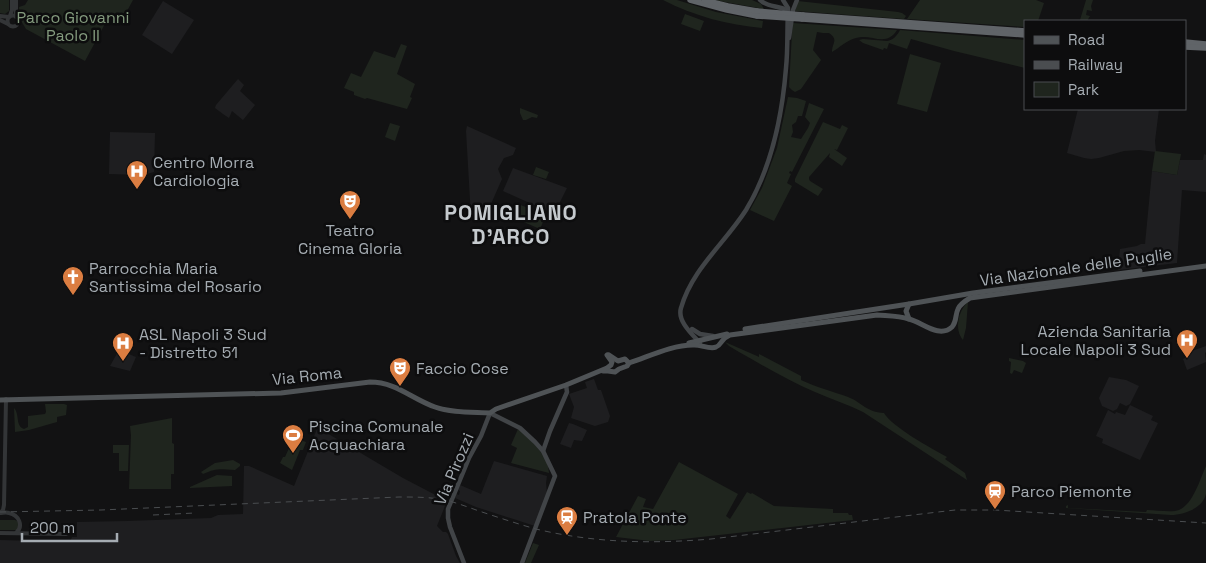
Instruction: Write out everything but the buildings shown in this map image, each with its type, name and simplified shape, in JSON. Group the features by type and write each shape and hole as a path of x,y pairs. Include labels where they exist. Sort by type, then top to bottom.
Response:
{"highway":[{"path":"690,0 744,14 1024,31"},
{"path":"704,0 745,9 802,17 1024,35"},
{"path":"1186,42 1206,44"},
{"path":"1186,47 1206,48"}],"main road":[{"path":"760,0 767,5 788,11"},
{"path":"767,5 772,0"},
{"path":"783,0 788,8 786,32 788,42"},
{"path":"709,348 698,340 683,322 680,313 681,308 689,288 701,267 728,235 746,209 766,169 778,127 788,42 793,10 797,0"},
{"name":"Via Nazionale delle Puglie","path":"682,346 690,342 743,330 973,293 1206,264"},
{"name":"Via Nazionale delle Puglie","path":"958,308 970,298 1206,264"},
{"path":"598,372 607,368 612,363 607,355 618,361 625,360 629,362 682,346 696,345 715,348 718,347 725,337 735,334 877,315 909,319 938,332 946,331 956,321 958,308 956,302 948,298"},
{"path":"909,304 906,311 909,319"},
{"path":"682,306 690,327 700,334 716,337"},
{"path":"690,342 693,339 692,332"},
{"path":"709,348 707,345 708,340 716,337"},
{"name":"Via Roma","path":"3,399 281,393 379,382 443,409 490,413 496,409 598,372 608,370 615,372 627,366 629,362"},
{"path":"543,451 567,392 566,385"},
{"path":"490,413 520,428 543,451 555,476 522,563"},
{"name":"Via Pirozzi","path":"464,563 450,527 448,514 450,505 490,413"}],"street":[{"path":"0,18 14,27 17,25 19,21 16,17 14,0"},
{"path":"8,24 7,21 10,17 14,0"},
{"path":"0,18 16,17"},
{"path":"3,399 4,505 6,511 18,519 28,533"},
{"path":"0,513 4,505"},
{"path":"0,513 9,513"},
{"path":"16,533 21,524"},
{"path":"0,533 66,534"}],"shaded area":[{"path":"163,1 194,20 172,54 142,35"},
{"path":"238,79 244,85 240,91 255,105 243,120 232,111 229,118 215,108"},
{"path":"1078,110 1159,110 1155,141 1156,152 1124,151 1091,159 1067,153"},
{"path":"467,126 516,148 513,155 504,158 498,169 502,179 483,222 471,217"},
{"path":"110,132 155,133 154,172 143,175 109,174"},
{"path":"1204,154 1206,155 1206,192 1182,190 1177,263 1118,270 1120,249 1145,244 1152,171 1177,175 1180,160 1203,160"},
{"path":"513,168 567,188 554,214 503,191"},
{"name":"Azienda Sanitaria Locale Napoli 3 Sud","path":"1206,346 1206,362 1187,370 1183,359 1187,357 1186,353"},
{"name":"ASL Napoli 3 Sud - Distretto 51","path":"119,350 136,357 130,371 110,366"},
{"path":"1109,377 1126,380 1139,386 1130,404 1126,406 1120,403 1117,409 1113,411 1102,406 1099,398"},
{"path":"594,379 598,390 601,390 610,416 608,422 595,426 571,418 574,407 569,394 587,388 585,382"},
{"path":"1130,405 1153,416 1151,420 1158,423 1140,460 1102,443 1103,439 1096,436 1108,410 1115,414 1116,412 1125,415"},
{"path":"569,423 587,430 582,441 574,440 571,448 560,444"},
{"path":"317,429 447,501 437,526 448,534 460,563 0,563 0,540 70,542 72,537 77,537 77,522 211,518 218,515 243,514 244,466 249,466 294,486"},
{"path":"494,461 547,476 547,493 535,526 476,507 455,498 456,494 459,495 460,485 481,494"}],"green space":[{"path":"0,0 9,0 9,11 5,14 0,13"},
{"name":"Parco Giovanni Paolo II","path":"28,0 133,0 120,24 117,25 107,20 85,61 26,29 20,19 19,7 25,5"},
{"path":"663,0 677,0 716,12 763,21 762,28 711,19"},
{"path":"714,0 752,0 761,4 764,9"},
{"path":"920,0 1036,0 1044,3 1038,20 1024,20 1024,27 907,19"},
{"path":"1086,0 1093,0 1092,11 1087,10 1086,15 1090,16 1088,20 1080,20"},
{"path":"798,1 898,12 906,16 904,19 795,11"},
{"path":"685,14 704,21 700,31 681,24"},
{"path":"793,23 897,30 888,38 862,37 853,39 832,52 834,38 829,33 817,32 813,50 821,60 801,89 795,92 789,87"},
{"path":"900,30 1024,40 1024,68 911,39 907,49 889,43 887,49 884,48 883,50 859,40 887,41 898,34"},
{"path":"401,44 407,46 397,74 415,84 407,109 365,99 354,95 354,92 344,88 351,73 361,77 374,51 395,58"},
{"path":"910,54 941,63 927,112 897,104"},
{"path":"788,97 806,101 802,116 798,116 796,122 792,125 793,132 791,137 801,139 808,128 810,123 805,117 809,103 824,109 792,172 790,171 789,173 791,174 787,183 792,186 774,221 750,210 762,188 777,148"},
{"path":"520,108 538,115 537,118 532,117 523,120"},
{"path":"823,122 840,129 842,125 848,128 837,150 834,149 847,158 842,166 829,157 830,153 809,177 810,181 823,189 818,196 795,182 795,179"},
{"path":"390,123 400,126 395,141 385,137"},
{"path":"1155,151 1181,154 1177,175 1152,171"},
{"path":"536,167 549,172 546,179 533,175"},
{"path":"518,204 546,215 540,229 512,217"},
{"path":"968,302 963,340 960,336 958,321 962,310"},
{"path":"725,342 759,357 759,354 801,376 801,380 853,399 873,411 884,413 903,431 947,457 945,459 965,473 967,480 863,412 796,383 739,352"},
{"path":"1009,358 1026,363 1022,373 1014,370 1012,374 1010,373 1011,362"},
{"path":"45,404 67,405 66,415 57,417 57,422 15,432 14,408 17,413 18,423 24,429 28,427 28,416 45,414"},
{"path":"172,418 174,474 171,474 171,489 129,489 130,426"},
{"path":"518,429 542,454 546,460 549,473 511,463 517,448 511,445"},
{"name":"Piscina Comunale Acquachiara","path":"291,436 306,442 303,450 300,450 292,470 280,463 290,446 288,444"},
{"path":"113,445 129,445 128,471 119,471 119,453 113,453"},
{"path":"233,460 240,464 235,470 218,469 203,474 201,472 215,463"},
{"path":"679,462 738,494 726,516 730,519 747,492 774,506 833,509 833,513 848,513 852,515 853,520 674,540 650,541 616,537 638,496 646,499 643,507 653,509"},
{"path":"1206,466 1206,494 1204,499 1197,507 1182,514 1171,515 1066,508 1068,505 1068,508 1146,512 1147,510 1175,511 1181,509 1191,499"},
{"path":"217,475 232,476 232,486 190,488 190,487"},
{"path":"0,520 17,521 19,524 17,530 0,530"},
{"path":"533,543 539,545 531,563 525,563"}],"railway":[{"path":"0,512 101,510 422,497 450,501 522,525 558,534 601,540 645,542 711,539 955,510 995,510 1206,523"},
{"path":"153,515 195,513"}],"place":[{"name":"Centro Morra Cardiologia","path":"137,190"},
{"name":"Teatro Cinema Gloria","path":"350,220"},
{"name":"Parrocchia Maria Santissima del Rosario","path":"73,296"},
{"name":"Azienda Sanitaria Locale Napoli 3 Sud","path":"1187,359"},
{"name":"ASL Napoli 3 Sud - Distretto 51","path":"123,362"},
{"name":"Faccio Cose","path":"400,387"},
{"name":"Piscina Comunale Acquachiara","path":"293,454"},
{"name":"Parco Piemonte","path":"995,510"},
{"name":"Pratola Ponte","path":"567,536"}],"district":[{"name":"POMIGLIANO D'ARCO","path":"511,224"}]}
